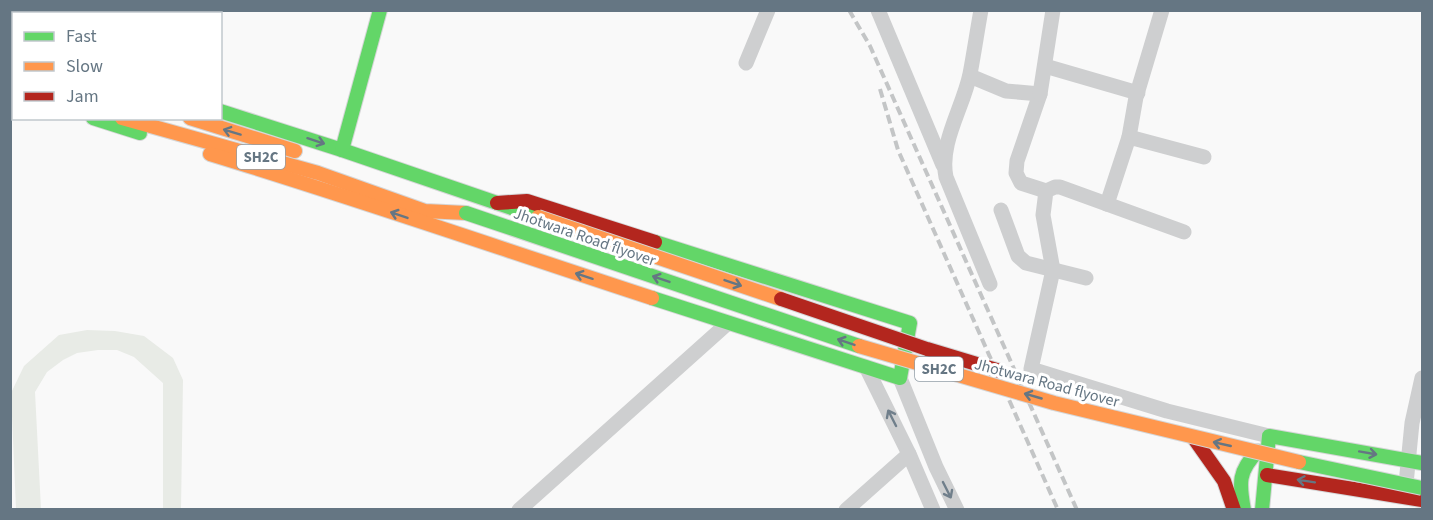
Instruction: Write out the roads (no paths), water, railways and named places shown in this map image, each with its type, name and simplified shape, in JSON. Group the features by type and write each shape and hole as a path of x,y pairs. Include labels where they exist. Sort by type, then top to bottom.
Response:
{"main road":[{"path":"342,150 380,10"},
{"name":"Jhotwara Road flyover","path":"222,112 342,150 927,349 1113,406 1422,478"},
{"path":"100,120 322,188 436,228 900,378 910,323 527,201 496,203"},
{"name":"Jhotwara Road flyover","path":"129,120 318,173 425,211 465,213"},
{"path":"196,120 318,159"},
{"name":"Jhotwara Road flyover","path":"392,185 465,213 864,348 1054,402 1193,437 1422,488"},
{"path":"1262,510 1269,436 1416,462"},
{"path":"1193,437 1224,481 1234,510"},
{"path":"1244,510 1240,490 1240,473 1246,461 1258,451"},
{"path":"1267,475 1422,500"}],"street":[{"path":"746,63 768,10"},
{"path":"878,10 990,284"},
{"path":"944,167 946,150 970,76 981,10"},
{"path":"1053,10 1040,94 1017,161 1016,173 1021,183 1046,191 1060,187 1184,232"},
{"path":"1107,204 1129,137 1138,93 1162,10"},
{"path":"1045,66 1138,93"},
{"path":"970,76 1005,91 1040,94"},
{"path":"1129,137 1204,157"},
{"path":"1046,191 1043,215 1053,270 1031,369 1167,411 1269,436"},
{"path":"1001,210 1018,256 1026,263 1086,279"},
{"path":"519,510 728,323"},
{"path":"866,367 909,454 933,510"},
{"path":"900,378 936,467 957,510"},
{"path":"1405,497 1416,462 1412,423 1422,378"},
{"path":"846,510 909,454"},
{"path":"919,476 936,467"}],"railway":[{"path":"849,10 870,46 1077,510"},
{"path":"880,89 898,150 1058,510"}]}
